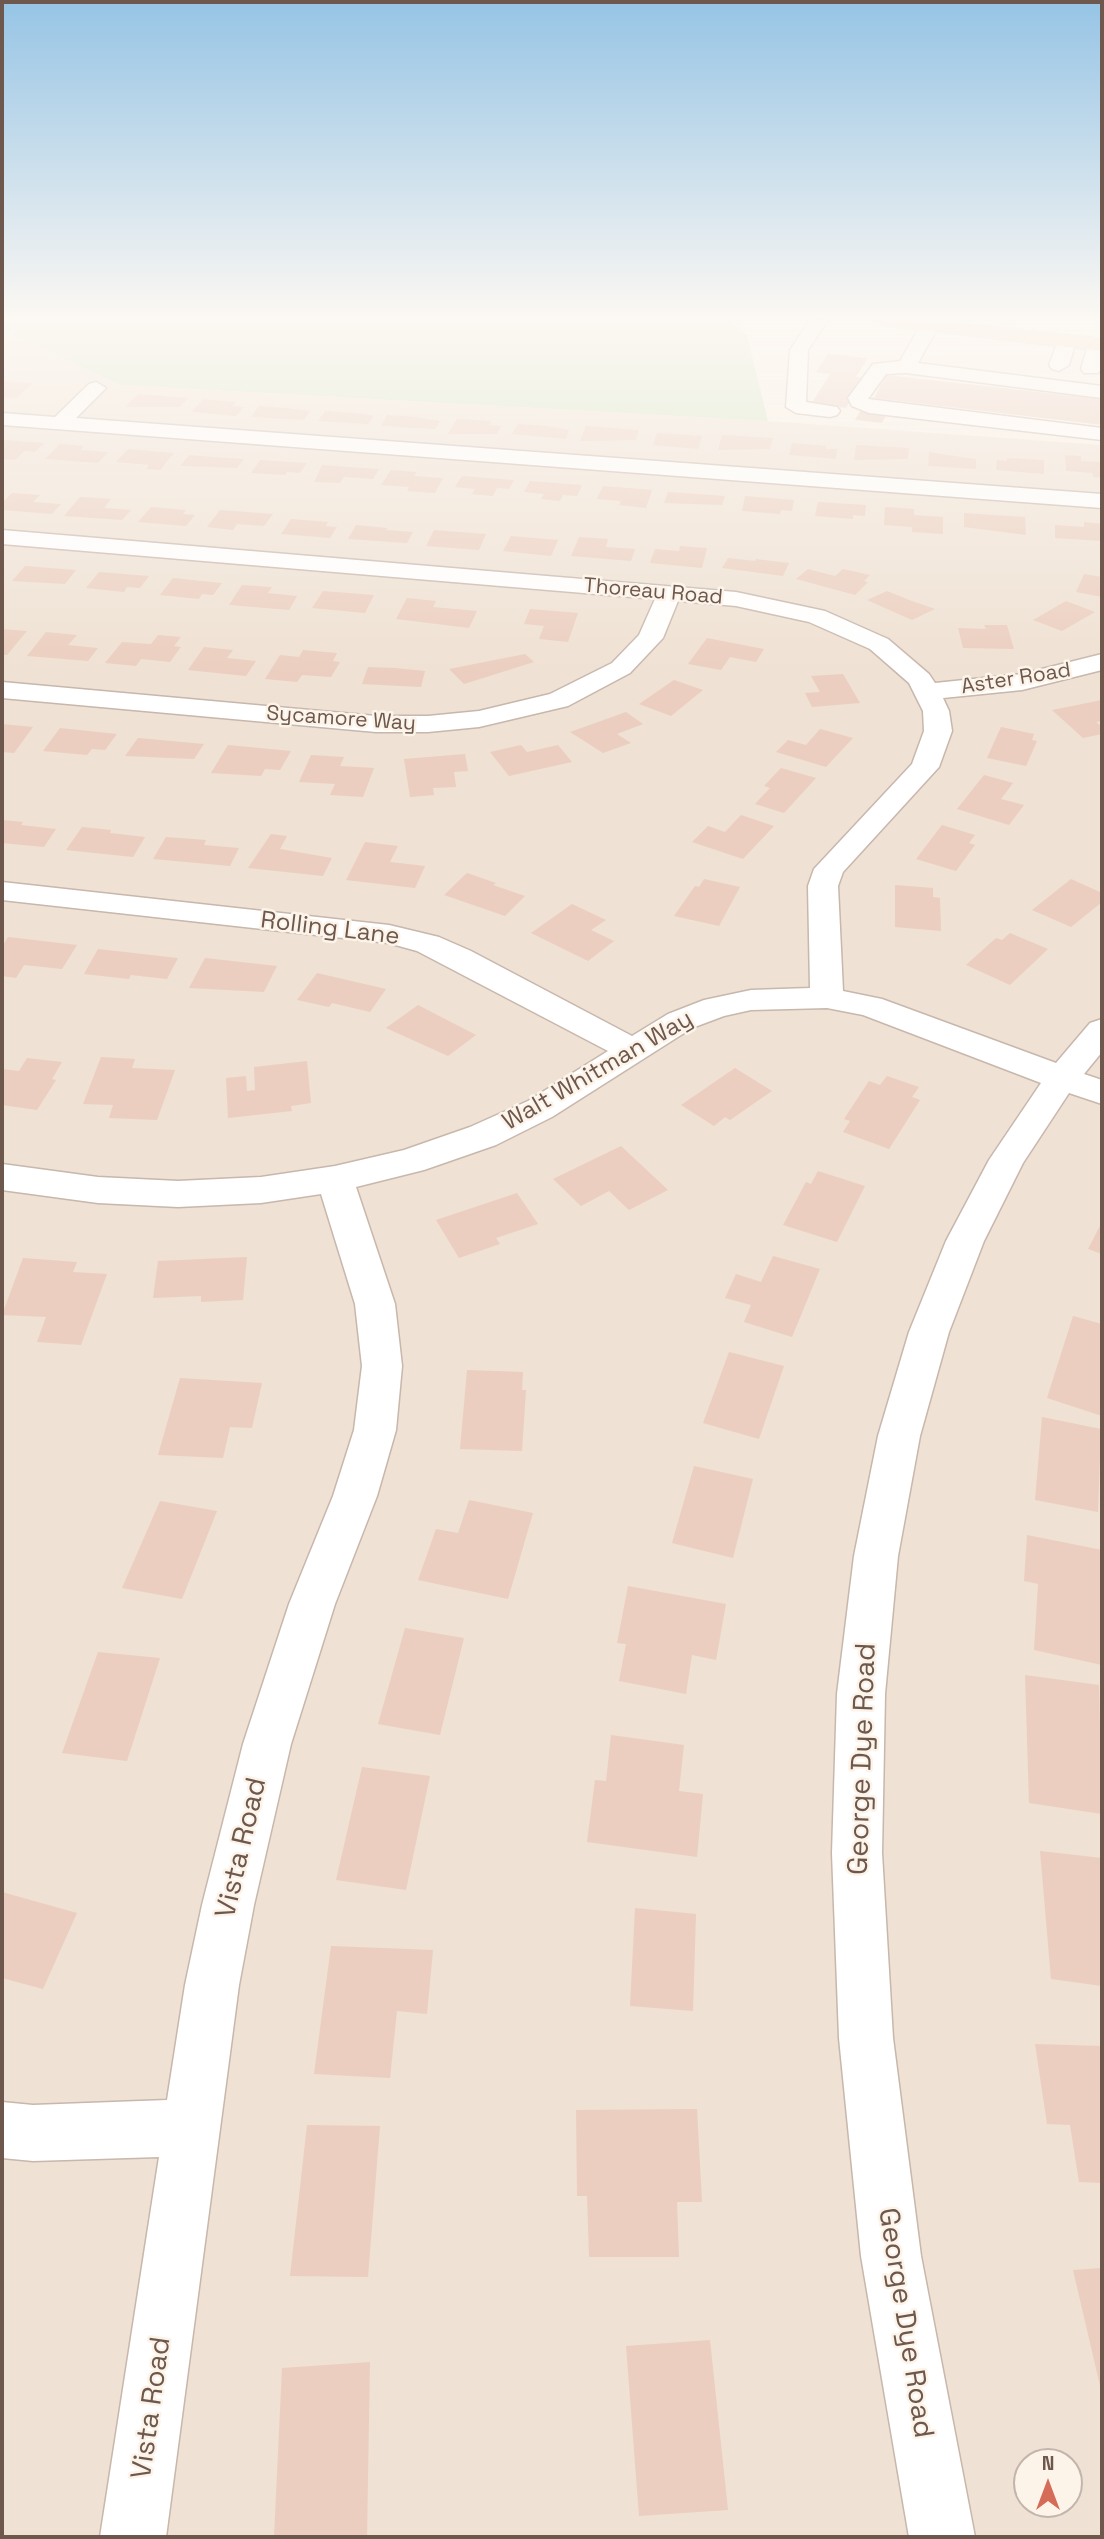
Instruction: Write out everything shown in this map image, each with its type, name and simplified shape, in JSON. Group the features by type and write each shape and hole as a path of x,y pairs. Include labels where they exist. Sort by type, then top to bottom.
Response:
{"street":[{"path":"267,438 1102,501"},
{"name":"Thoreau Road","path":"2,537 670,593 777,606 851,630 901,660 929,692 936,711 938,731 932,755 925,767 830,869 823,886 827,998"},
{"name":"Sycamore Way","path":"2,690 376,724 428,724 479,719 559,700 593,685 621,668 650,638 670,593"},
{"name":"Aster Road","path":"929,692 1022,682 1102,662"},
{"name":"Rolling Lane","path":"2,891 389,934 428,944 460,958 633,1050"},
{"name":"Walt Whitman Way","path":"2,1177 97,1190 178,1194 261,1189 335,1179 411,1161 483,1136 540,1109 680,1021 716,1007 751,1000 827,998 870,1006 1082,1086"},
{"name":"George Dye Road","path":"943,2537 891,2256 866,2038 857,1853 862,1694 876,1556 899,1436 929,1332 965,1241 1007,1160 1082,1086 1102,1030"},
{"name":"Vista Road","path":"133,2537 220,1945 267,1744 312,1604 355,1496 375,1430 382,1366 375,1304 335,1179"},
{"path":"2,2130 33,2133 192,2128"}],"shaded area":[{"path":"2,438 1011,438 1102,445 1102,2537 2,2537"}],"building":[{"path":"581,438 636,438 635,440 580,441"},
{"path":"655,438 701,438 698,449 653,445"},
{"path":"721,438 773,438 770,449 718,450"},
{"path":"2,440 44,443 35,452 24,451 15,460 2,459 5,454 2,454"},
{"path":"792,443 837,449 836,459 789,455"},
{"path":"60,444 84,446 80,450 108,452 98,463 45,459"},
{"path":"856,445 909,448 908,459 854,460"},
{"path":"128,449 174,453 160,470 146,469 149,465 116,462"},
{"path":"929,452 976,459 976,469 928,466"},
{"path":"189,455 244,459 237,468 180,466"},
{"path":"1065,455 1081,456 1081,461 1102,462 1102,478 1093,477 1093,473 1066,471"},
{"path":"1007,458 1044,460 1044,474 996,470 997,460 1007,461"},
{"path":"260,460 307,463 300,473 251,473"},
{"path":"322,465 379,469 373,479 344,477 340,483 314,482"},
{"path":"391,470 417,472 414,476 443,478 435,493 407,491 409,487 381,485"},
{"path":"462,476 514,480 509,489 497,488 493,496 472,494 475,489 455,487"},
{"path":"530,481 582,485 577,496 563,495 560,501 541,499 544,494 524,492"},
{"path":"603,486 652,490 646,508 619,505 621,501 597,499"},
{"path":"668,492 725,496 722,505 664,503"},
{"path":"12,493 40,495 33,502 61,504 52,514 2,510 2,503"},
{"path":"745,496 794,500 792,511 781,510 780,514 742,511"},
{"path":"80,497 111,499 104,508 131,510 122,520 64,516"},
{"path":"818,502 866,505 865,516 853,515 853,519 815,516"},
{"path":"151,507 186,510 183,514 195,515 186,526 138,522"},
{"path":"885,507 914,509 914,515 943,517 943,534 912,532 912,527 884,525"},
{"path":"220,510 273,514 264,526 237,524 233,530 207,527"},
{"path":"964,513 1025,517 1026,535 964,527"},
{"path":"291,519 328,522 326,526 337,527 330,538 281,534"},
{"path":"1084,522 1102,524 1102,541 1055,538 1055,525 1084,527"},
{"path":"356,525 413,532 407,543 348,539"},
{"path":"434,530 486,534 479,550 426,546"},
{"path":"511,536 558,540 551,556 503,551"},
{"path":"579,537 608,539 606,547 635,549 631,561 571,556"},
{"path":"680,546 707,548 702,568 650,563 655,549 679,551"},
{"path":"728,558 789,563 783,576 722,568"},
{"path":"25,566 76,570 65,584 12,581"},
{"path":"808,569 835,576 843,569 870,575 864,581 868,582 855,595 796,579"},
{"path":"99,572 149,576 140,588 127,587 124,592 86,588"},
{"path":"1084,574 1102,577 1102,597 1076,592"},
{"path":"173,578 222,583 213,595 202,594 199,599 160,595"},
{"path":"242,585 272,587 268,593 297,596 289,610 229,605"},
{"path":"323,591 374,595 365,613 312,608"},
{"path":"887,591 935,609 912,620 867,600"},
{"path":"407,598 436,601 433,607 477,611 469,628 396,619"},
{"path":"1066,601 1095,612 1062,631 1033,620"},
{"path":"530,609 578,613 568,642 539,639 544,626 524,624"},
{"path":"984,625 1007,625 1014,649 963,648 958,628 986,629"},
{"path":"2,629 27,631 7,655 2,655"},
{"path":"46,632 77,635 68,645 98,648 88,661 27,656"},
{"path":"158,635 181,637 174,646 181,647 170,662 141,659 136,666 105,663 122,642 151,644"},
{"path":"707,638 764,649 756,662 730,657 721,670 688,664"},
{"path":"204,647 233,650 227,658 256,661 246,676 188,670"},
{"path":"303,650 337,653 333,661 340,662 331,677 302,675 297,682 265,679 280,655 299,657"},
{"path":"525,654 534,662 464,684 449,669"},
{"path":"368,667 425,671 421,687 362,684"},
{"path":"843,674 860,703 812,707 805,693 820,692 811,676"},
{"path":"674,680 703,690 671,716 639,704"},
{"path":"1102,700 1102,721 1096,722 1102,727 1102,734 1083,738 1052,710"},
{"path":"626,712 643,724 617,734 631,743 603,753 570,732"},
{"path":"2,724 33,727 14,753 2,752"},
{"path":"1001,727 1034,734 1032,740 1037,741 1026,766 987,758"},
{"path":"60,728 117,734 105,750 92,749 87,755 43,751"},
{"path":"820,729 853,738 826,767 776,752 788,740 806,745"},
{"path":"138,738 204,744 194,759 125,756"},
{"path":"228,745 291,751 280,770 265,769 261,776 211,773"},
{"path":"521,745 527,752 558,745 572,762 509,776 490,752"},
{"path":"465,754 468,771 454,772 456,787 433,788 434,795 410,797 404,759"},
{"path":"311,755 344,757 340,766 374,768 363,797 330,795 335,784 299,782"},
{"path":"781,768 816,778 784,813 755,804 770,788 764,786"},
{"path":"984,775 1013,783 1001,799 1024,805 1009,825 957,809"},
{"path":"741,815 774,826 743,859 692,842 708,826 725,832"},
{"path":"2,820 56,829 44,847 2,843"},
{"path":"942,825 975,835 969,843 975,845 956,871 916,859"},
{"path":"82,827 145,837 133,857 66,850"},
{"path":"271,834 287,836 280,849 332,858 323,876 248,868"},
{"path":"166,837 206,840 204,845 239,848 230,866 153,859"},
{"path":"365,842 398,846 390,862 425,866 415,888 346,880"},
{"path":"467,873 525,896 505,916 444,895"},
{"path":"704,879 740,887 719,926 674,916 695,886 699,887"},
{"path":"1071,879 1102,893 1102,902 1071,927 1032,910"},
{"path":"895,885 933,888 933,897 940,898 941,931 895,927"},
{"path":"572,904 606,920 591,930 614,941 588,961 531,933"},
{"path":"1010,933 1048,949 1010,985 966,965 996,938 1002,940"},
{"path":"8,937 77,945 62,969 24,965 16,978 2,976 2,947"},
{"path":"98,949 178,958 167,979 131,975 129,979 84,974"},
{"path":"205,958 277,966 264,992 189,988"},
{"path":"317,973 386,989 370,1012 332,1003 329,1007 297,1000"},
{"path":"418,1005 476,1035 448,1056 386,1028"},
{"path":"101,1057 135,1059 132,1068 175,1070 157,1120 109,1118 113,1105 83,1104"},
{"path":"27,1058 62,1062 52,1079 56,1080 37,1110 2,1105 2,1069 19,1071"},
{"path":"307,1061 311,1103 291,1106 292,1111 228,1118 226,1078 246,1076 247,1091 255,1090 254,1067"},
{"path":"735,1068 772,1091 730,1120 725,1117 714,1126 681,1105"},
{"path":"887,1076 919,1087 912,1097 920,1100 889,1149 843,1132 850,1121 844,1119 869,1081 880,1085"},
{"path":"621,1146 668,1190 629,1210 609,1191 581,1206 553,1179"},
{"path":"818,1171 865,1186 837,1242 783,1225 806,1182 811,1184"},
{"path":"517,1193 538,1224 496,1238 500,1244 459,1258 436,1220"},
{"path":"1102,1222 1102,1254 1088,1249"},
{"path":"773,1256 820,1269 792,1337 744,1322 751,1305 725,1298 736,1274 761,1282"},
{"path":"247,1257 243,1300 201,1302 201,1296 153,1298 158,1261"},
{"path":"23,1258 77,1262 73,1272 107,1274 81,1345 37,1342 46,1317 2,1315"},
{"path":"1073,1316 1102,1324 1102,1416 1047,1398"},
{"path":"729,1352 784,1366 759,1439 703,1423"},
{"path":"467,1370 523,1372 522,1390 526,1390 522,1451 460,1449"},
{"path":"180,1378 262,1383 252,1428 230,1427 223,1458 158,1455"},
{"path":"1042,1417 1101,1429 1098,1512 1035,1500"},
{"path":"694,1466 753,1479 733,1558 672,1543"},
{"path":"469,1500 533,1513 508,1599 418,1580 436,1529 458,1533"},
{"path":"160,1501 217,1511 182,1599 122,1588"},
{"path":"1027,1535 1102,1550 1102,1665 1034,1650 1038,1584 1024,1581"},
{"path":"628,1586 726,1604 716,1660 692,1655 686,1694 619,1681 626,1644 617,1643"},
{"path":"405,1628 464,1638 440,1735 378,1724"},
{"path":"98,1652 160,1658 127,1761 62,1753"},
{"path":"1025,1675 1099,1685 1102,1814 1029,1803"},
{"path":"611,1735 684,1745 679,1791 703,1794 697,1857 587,1842 595,1780 606,1781"},
{"path":"362,1767 430,1776 406,1890 336,1880"},
{"path":"1040,1851 1102,1858 1102,1986 1051,1979"},
{"path":"2,1892 77,1913 43,1989 2,1978"},
{"path":"635,1908 696,1914 693,2011 630,2006"},
{"path":"331,1946 433,1950 427,2014 397,2011 390,2078 314,2074"},
{"path":"1035,2044 1102,2046 1102,2183 1079,2182 1070,2125 1047,2124"},
{"path":"697,2109 702,2202 677,2202 679,2257 589,2257 587,2196 577,2196 576,2110"},
{"path":"307,2125 380,2126 368,2277 290,2276"},
{"path":"1102,2268 1102,2390 1101,2390 1073,2270"},
{"path":"710,2340 728,2510 639,2516 626,2346"},
{"path":"370,2362 367,2537 274,2537 282,2368"}]}
